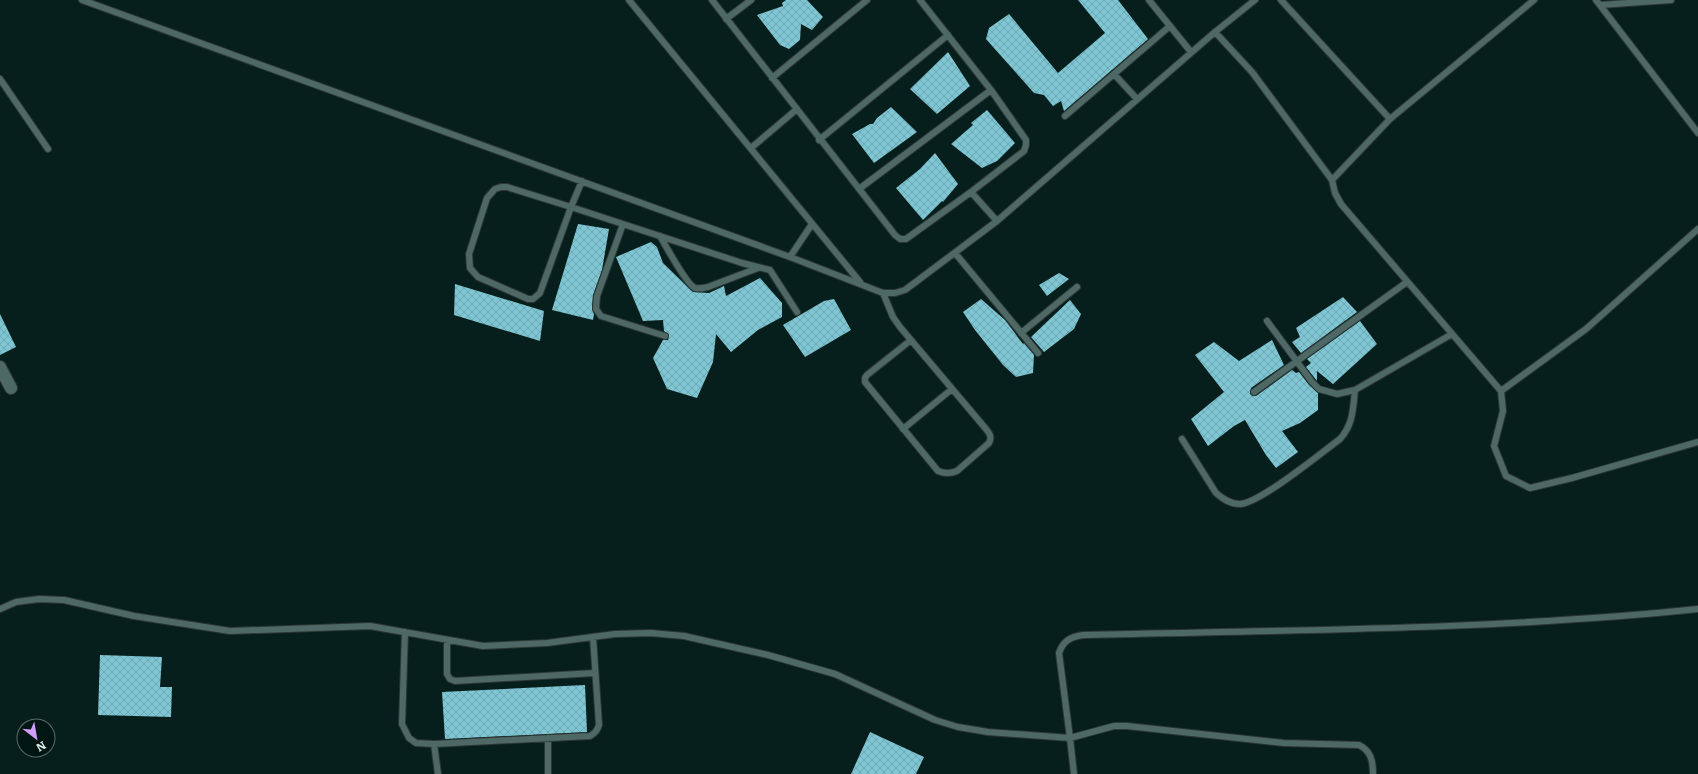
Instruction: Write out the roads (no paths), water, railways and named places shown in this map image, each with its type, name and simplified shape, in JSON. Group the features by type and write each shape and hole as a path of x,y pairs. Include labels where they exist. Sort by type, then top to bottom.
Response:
{"street":[{"path":"0,366 11,388"}],"lane":[{"path":"82,0 790,257 883,293 895,293 905,290 997,221 1191,52 1255,0"},
{"path":"629,0 861,284"},
{"path":"712,0 797,109 819,140 900,239 906,239 971,192 1024,151 1026,145 1026,140 991,90 920,0"},
{"path":"726,19 751,0"},
{"path":"772,78 867,0"},
{"path":"1149,0 1191,52"},
{"path":"1281,0 1390,119"},
{"path":"1332,180 1390,119 1534,0"},
{"path":"1598,2 1671,0"},
{"path":"1598,2 1698,132"},
{"path":"1064,116 1170,26"},
{"path":"1215,32 1252,72 1332,180 1335,193 1341,204 1501,392 1503,411 1494,446 1506,476 1530,488 1572,478 1698,442"},
{"path":"819,140 948,36"},
{"path":"1114,74 1137,99"},
{"path":"0,79 48,149"},
{"path":"859,189 991,90"},
{"path":"750,148 797,109"},
{"path":"582,181 571,207 540,294 537,297 528,299 478,277 473,273 470,268 469,254 487,198 495,189 507,187 571,207 742,263 770,270 797,312"},
{"path":"971,192 997,221"},
{"path":"623,224 598,296 596,309 601,316 665,336"},
{"path":"790,257 812,224"},
{"path":"1501,392 1586,329 1698,229"},
{"path":"660,236 687,280 696,288 708,287 760,267"},
{"path":"955,253 1038,354"},
{"path":"1254,392 1407,282"},
{"path":"1021,333 1077,287"},
{"path":"883,293 893,317 910,340 986,429 991,439 989,443 957,471 945,474 938,471 867,387 865,378 910,340"},
{"path":"1267,321 1319,389 1337,394 1355,390 1452,334"},
{"path":"903,429 952,389"},
{"path":"1182,439 1216,493 1223,499 1232,503 1241,504 1253,501 1340,439 1346,432 1351,422 1355,390"},
{"path":"0,609 16,602 39,599 64,600 134,616 230,631 370,626 483,646 547,643 615,634 651,633 684,636 768,655 835,674 935,720 958,727 988,732 1070,738 1098,729 1120,726 1284,743 1359,745 1367,749 1371,757 1372,774"},
{"path":"1074,774 1059,653 1064,643 1074,636 1532,623 1698,609"},
{"path":"405,632 402,724 409,738 416,743 434,744 590,736 598,730 599,725 593,636"},
{"path":"447,640 447,674 450,679 455,681 595,673"},
{"path":"548,738 548,774"},
{"path":"434,744 437,773"}]}
